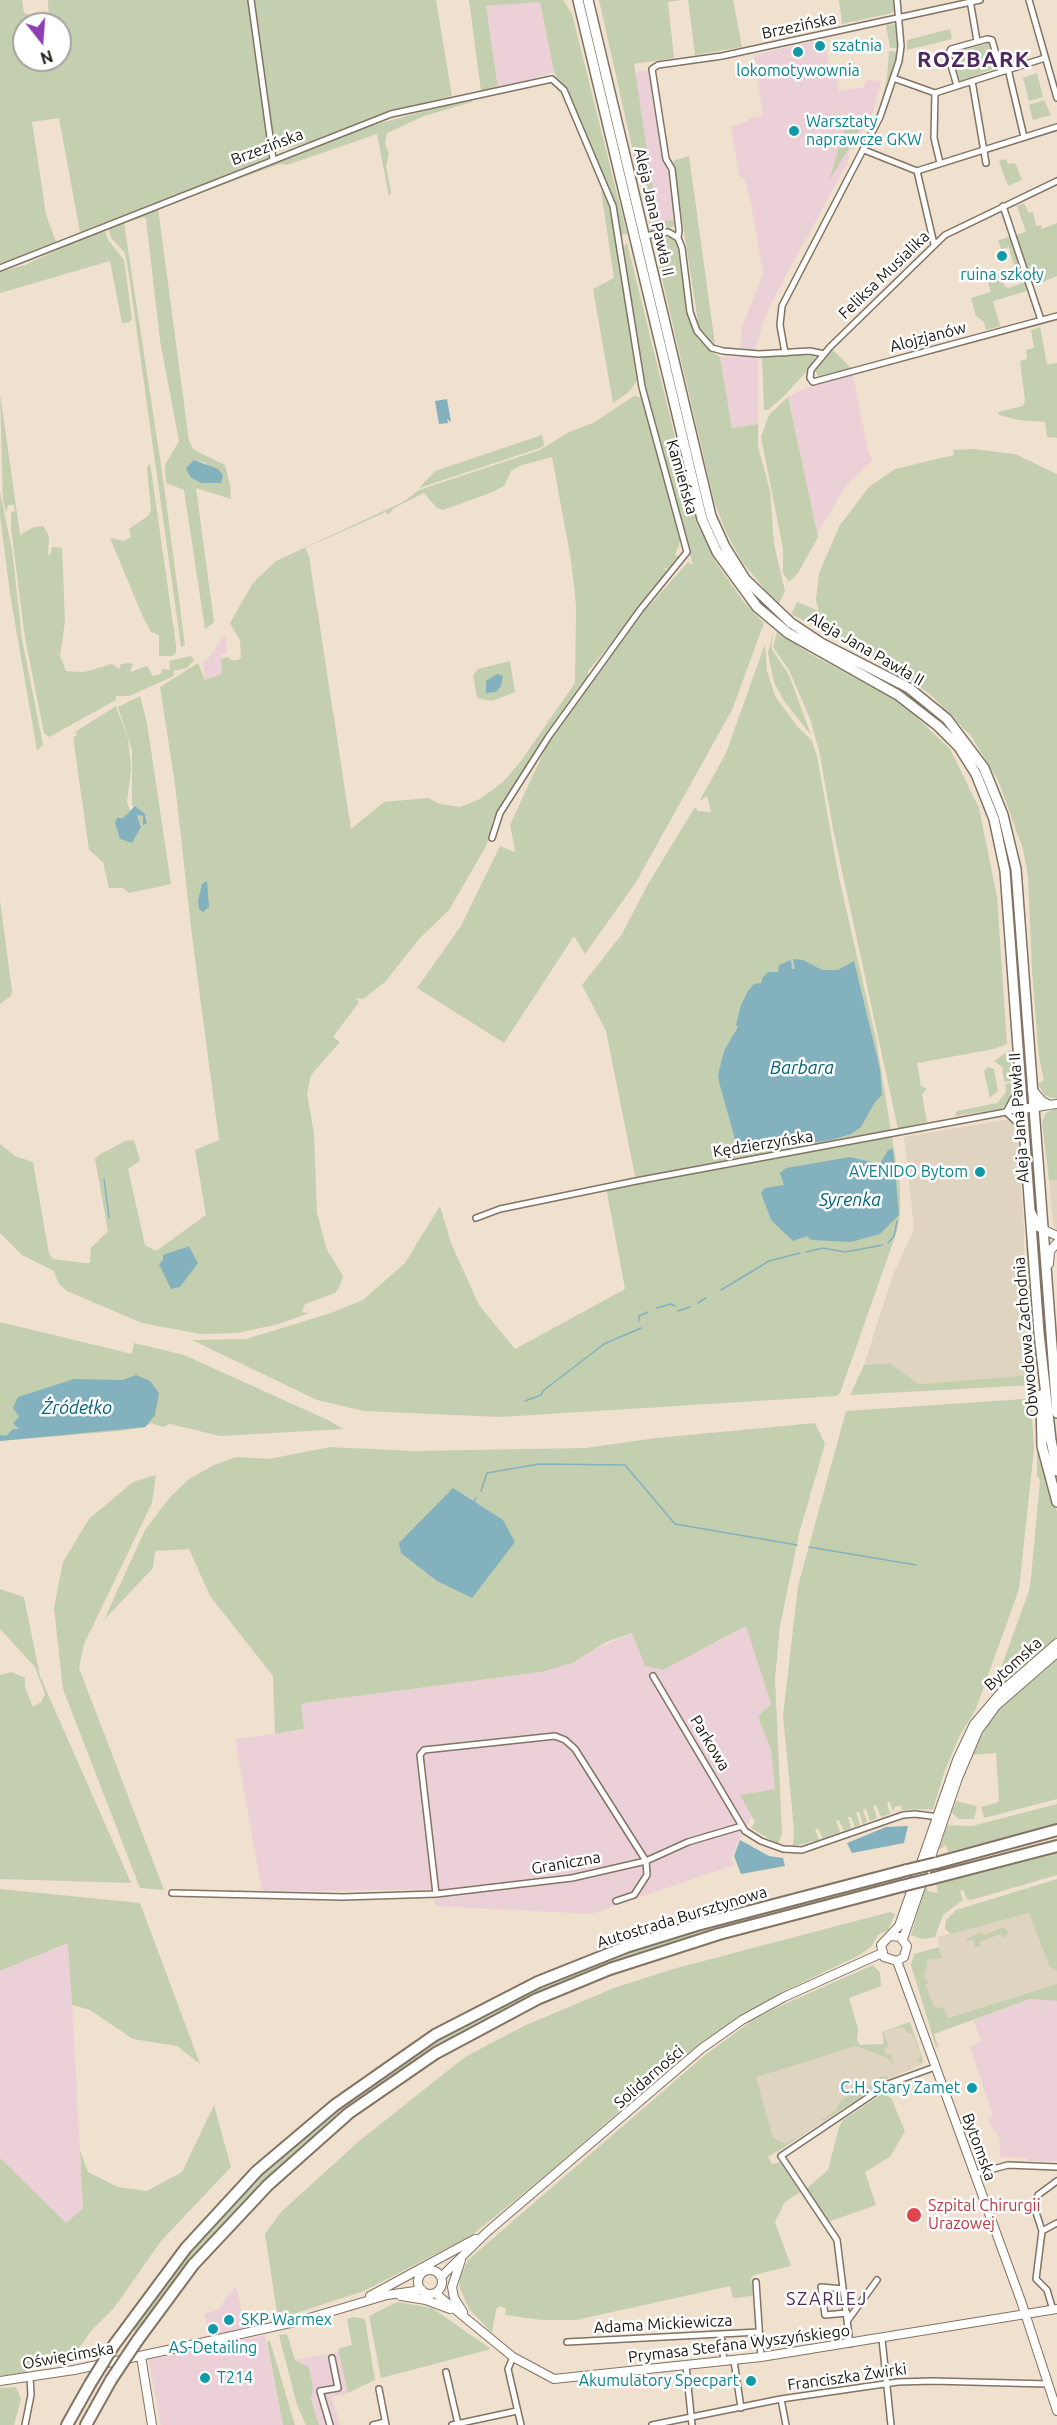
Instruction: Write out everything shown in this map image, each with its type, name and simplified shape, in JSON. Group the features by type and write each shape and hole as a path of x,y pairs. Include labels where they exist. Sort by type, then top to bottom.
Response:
{"highway":[{"name":"Autostrada Bursztynowa","path":"67,2425 114,2345 160,2280 233,2196 266,2163 314,2122 385,2068 463,2020 538,1982 613,1952 675,1932 1057,1830"},
{"name":"Autostrada Bursztynowa","path":"86,2425 111,2380 137,2341 193,2265 240,2212 334,2126 393,2082 468,2034 537,1999 610,1969 686,1944 1057,1846"}],"main road":[{"path":"572,0 587,17 593,0"},
{"name":"Aleja Jana Pawła II","path":"578,0 587,17 640,237 702,519 717,552 761,603 790,628 898,695 959,747 976,774 994,819 1005,871 1029,1198"},
{"name":"Aleja Jana Pawła II","path":"587,17 588,0"},
{"name":"Aleja Jana Pawła II","path":"790,628 909,688 948,720 984,768 1003,815 1016,869 1042,1231"},
{"name":"Obwodowa Zachodnia","path":"1029,1198 1040,1333 1051,1440 1057,1472"},
{"name":"Obwodowa Zachodnia","path":"1042,1231 1057,1413"},
{"path":"1040,1333 1041,1441 1057,1502"}],"street":[{"path":"251,0 273,159"},
{"path":"786,353 780,325 782,306 864,150 880,117 893,78 901,51 897,0"},
{"name":"Brzezińska","path":"678,238 672,169 666,159 651,72 658,65 722,56 980,0"},
{"path":"1029,0 1057,98"},
{"path":"970,1 977,41"},
{"path":"957,86 949,50 977,41 987,39 993,41 1001,71"},
{"path":"893,78 935,93 1045,58"},
{"path":"1008,69 1024,137"},
{"name":"Brzezińska","path":"0,268 391,114 552,79"},
{"name":"Kamieńska","path":"492,838 500,813 549,736 640,610 687,552 642,387 613,206 564,90 552,79"},
{"path":"972,81 982,151 986,162"},
{"path":"935,93 934,138 940,163"},
{"path":"864,150 917,171 1057,127"},
{"path":"917,171 934,244"},
{"name":"Feliksa Musialika","path":"810,375 824,354 934,244 961,225 1057,181"},
{"path":"1003,206 1040,317"},
{"path":"620,242 668,232 678,238 682,248 690,312 697,331 704,341 723,351 786,353 810,351 824,354"},
{"name":"Alojzjanów","path":"810,375 813,382 1057,316"},
{"path":"1020,1085 1016,1098 1006,1112 1023,1128"},
{"path":"1032,1089 1042,1101 1054,1105"},
{"name":"Kędzierzyńska","path":"476,1218 500,1209 606,1187 1022,1109 1054,1105"},
{"path":"1029,1198 1035,1221 1042,1231 1057,1236"},
{"path":"1047,1278 1050,1251 1057,1243"},
{"name":"Bytomska","path":"903,1939 965,1740 981,1713 1003,1690 1057,1643"},
{"name":"Bytomska","path":"890,1936 898,1926 940,1818 985,1719 1009,1693 1057,1653"},
{"name":"Parkowa","path":"653,1676 742,1826"},
{"path":"436,1894 420,1755 424,1750 555,1736 565,1740 575,1749 646,1861 647,1875 634,1895 616,1901"},
{"path":"742,1826 753,1836 773,1847 802,1851 903,1815 922,1814 940,1818"},
{"name":"Graniczna","path":"172,1893 332,1897 436,1894 572,1878 646,1861 688,1842 742,1826"},
{"path":"890,1936 903,1939 907,1950 904,1957 897,1961 888,1960 882,1953 883,1941 890,1936"},
{"name":"Solidarności","path":"439,2275 701,2049 742,2020 784,1997 882,1953"},
{"name":"Bytomska","path":"897,1961 1025,2314 1057,2411"},
{"path":"850,2344 837,2240 781,2156 888,2084 935,2067"},
{"path":"975,2174 1008,2165 1057,2167"},
{"path":"1055,2309 1047,2290 1036,2279 1042,2231 1034,2206 1038,2195 1057,2181"},
{"path":"1042,2231 1057,2223"},
{"path":"351,2306 487,2232"},
{"path":"471,2323 458,2305 452,2287 456,2267 476,2242"},
{"path":"152,2425 141,2356 299,2321 387,2295 419,2282 425,2272 439,2275 438,2291 428,2294 422,2290 419,2282"},
{"path":"847,2320 877,2280"},
{"path":"756,2282 761,2357"},
{"path":"843,2289 821,2287 825,2315 846,2313"},
{"path":"387,2295 422,2290"},
{"name":"Prymasa Stefana Wyszyńskiego","path":"438,2291 471,2323 513,2356 554,2379 734,2361 882,2339 1055,2309"},
{"path":"387,2295 411,2296 439,2303 471,2323"},
{"name":"Adama Mickiewicza","path":"567,2342 759,2332"},
{"path":"721,2334 724,2362"},
{"path":"882,2339 891,2425"},
{"name":"Oświęcimska","path":"0,2381 141,2356"},
{"path":"513,2356 508,2369 520,2425"},
{"path":"330,2425 320,2391 338,2388 332,2358"},
{"path":"734,2361 741,2408"},
{"path":"686,2366 692,2425"},
{"path":"446,2372 455,2424 472,2423 517,2411"},
{"path":"25,2425 31,2395 30,2377"},
{"name":"Franciszka Żwirki","path":"652,2425 781,2399 886,2383 933,2380 1048,2384"},
{"path":"373,2425 386,2424 379,2389"},
{"path":"781,2399 786,2425"}],"shaded area":[{"path":"540,2 554,72 498,88 486,6"},
{"path":"824,39 830,70 835,70 839,91 864,87 866,80 881,81 872,116 848,154 850,158 773,300 763,322 755,352 741,351 741,330 763,273 751,204 744,178 739,176 731,126 749,121 749,118 763,116 754,55"},
{"path":"650,70 675,212 675,220 658,223 635,72"},
{"path":"720,357 758,357 758,424 732,428"},
{"path":"853,375 868,451 873,460 845,487 817,534 788,397 803,389"},
{"path":"225,634 227,653 221,654 223,674 205,680 203,662 209,658"},
{"path":"1004,1120 1012,1121 1016,1126 1024,1229 1024,1325 1032,1375 919,1384 890,1363 864,1365 893,1275 914,1229 904,1137"},
{"path":"1049,1180 1057,1180 1057,1231 1053,1225"},
{"path":"747,1626 771,1704 758,1716 771,1750 775,1789 740,1795 752,1816 731,1857 734,1865 591,1914 435,1906 431,1889 262,1892 235,1739 303,1730 301,1706 304,1703 541,1672 632,1633 645,1666 663,1670"},
{"path":"1029,1913 1049,1966 1057,1971 1057,1984 948,2018 944,2008 934,2008 926,1984 929,1982 924,1977 925,1965 929,1964 928,1960 941,1956 937,1937"},
{"path":"69,1943 83,2208 66,2223 0,2158 0,1971"},
{"path":"1030,1999 1057,2001 1057,2161 1027,2161 1027,2158 1000,2157 999,2137 990,2125 989,2117 993,2116 970,2047 981,2041 973,2020"},
{"path":"910,2022 923,2060 921,2065 888,2079 776,2153 749,2076 857,2040 860,2045 884,2044 882,2032"},
{"path":"236,2286 245,2328 209,2337 204,2314 217,2310"},
{"path":"265,2335 283,2425 161,2425 149,2362 152,2359"},
{"path":"339,2352 348,2393 332,2397 340,2425 319,2425 311,2398 313,2388 295,2360"}],"green space":[{"path":"0,0 22,0 24,12 12,12 12,72 72,72 72,12 49,12 48,0 436,0 452,96 383,113 309,142 276,152 272,150 273,159 80,232 59,118 32,122 46,214 56,242 53,248 0,268"},
{"path":"469,0 563,0 572,14 627,234 621,235 615,203 582,125 554,72 540,2 486,6 498,88 481,91"},
{"path":"599,0 682,0 668,2 674,58 634,64 658,222 675,220 674,226 660,231 651,231"},
{"path":"688,0 733,0 742,47 695,55"},
{"path":"839,0 895,0 896,10 892,13 842,24"},
{"path":"897,24 899,48 890,48 886,25"},
{"path":"950,29 952,39 907,50 907,40"},
{"path":"989,43 995,68 960,81 952,53"},
{"path":"889,51 898,52 878,115 887,79"},
{"path":"1037,73 1043,97 1029,101 1023,78"},
{"path":"472,98 472,102 424,116 387,133 385,144 389,154 386,166 391,192 389,197 377,134 287,165 280,164 158,208 189,441 194,450 225,465 230,485 231,499 196,488 214,622 205,629 184,490 166,483 165,465 179,441 160,340 146,219 144,217 124,223 164,485 185,645 181,647 128,269 125,253 111,238 108,227 366,127","holes":["194,460 206,463 212,484 190,477"]},
{"path":"1044,100 1051,115 1033,120 1029,105"},
{"path":"847,120 861,122 861,128 829,181"},
{"path":"689,156 715,344 699,328 673,161"},
{"path":"1006,159 1008,164 1015,163 1022,180 1008,186 999,161"},
{"path":"601,190 611,207 637,381 629,392 613,403 593,289 614,278"},
{"path":"1024,203 1029,213 1033,212 1036,226 1041,225 1042,229 1057,223 1057,276 1043,282 1035,281 1030,290 993,301 1000,326 986,330 984,322 976,316 971,298 991,292 987,279 992,273 1002,274 1004,285 1008,288 1020,284 1020,268 1014,266 1009,247 1001,249 998,240 1026,232 1017,206"},
{"path":"104,228 108,240 124,260 132,318 130,322 122,323 110,261 0,293 0,272 25,265"},
{"path":"670,237 677,243 687,314 697,338 720,357 732,428 758,424 758,446 770,491 774,544 785,591 778,605 742,562 726,532 714,501 653,240"},
{"path":"627,243 696,522 715,561 743,601 764,623 732,710 636,882 585,954 574,936 504,1043 417,988 461,926 500,846 514,852 510,825 548,743 642,614 688,562 693,565 644,387 625,264 624,247"},
{"path":"1040,327 1047,364 1057,363 1057,438 1047,437 1045,422 1018,420 999,415 998,412 1023,406 1025,400 1020,361 1027,359 1026,350 1034,348 1031,330"},
{"path":"833,350 852,369 819,377 815,371"},
{"path":"814,356 817,360 784,396 768,410 764,410 762,357"},
{"path":"0,393 20,535 34,527 43,526 49,536 48,554 50,556 52,547 62,548 65,621 60,656 66,671 84,672 112,664 119,669 121,664 128,663 133,664 130,672 147,666 153,676 161,674 162,669 170,670 169,661 191,656 194,660 187,668 173,671 174,676 129,696 116,696 116,700 49,737 44,733 25,638 11,528 11,512 15,511 14,505 8,505 6,512 3,501"},
{"path":"634,396 643,398 681,539 675,555 682,558 671,570 663,567 669,573 588,671 588,677 492,821 492,832 485,848 449,910 419,939 385,982 363,999 356,998 359,1002 333,1037 340,1042 311,1075 307,1093 314,1134 317,1213 327,1250 343,1276 340,1286 335,1293 305,1304 302,1312 309,1313 279,1324 237,1333 200,1334 142,1323 67,1291 58,1283 54,1271 22,1255 0,1233 0,1144 15,1156 33,1162 49,1254 53,1259 90,1263 91,1248 108,1231 95,1159 99,1155 125,1141 134,1140 140,1161 128,1169 145,1245 156,1251 206,1215 195,1150 219,1140 175,784 160,687 198,663 205,680 222,674 221,659 229,657 230,660 238,660 241,657 240,640 230,623 253,583 276,561 403,502 419,490 540,450 569,432 593,423","holes":["552,457 571,560 576,605 575,683 521,761 503,782 480,799 460,807 440,804 428,798 384,802 351,829 309,556 305,548 386,512 388,515 394,508 424,493 437,508 443,510 490,493 504,486 511,471 519,466","189,1246 197,1262 180,1287 165,1275 160,1264 180,1249"]},
{"path":"788,397 818,537 798,573 789,582 783,573 783,548 761,437 769,415"},
{"path":"542,435 544,445 540,448 419,488 435,471"},
{"path":"973,449 1015,454 1057,474 1057,1099 1045,1096 1038,1084 1044,1080 1039,1057 1032,971 1028,876 1023,849 998,780 971,736 930,694 884,662 791,614 797,602 819,611 816,600 819,573 840,525 869,487 895,469 954,455 953,450"},
{"path":"150,462 176,645 176,653 173,656 159,656 159,635 151,632 143,617 110,538 124,541 131,537 129,529 148,516 151,510 147,468"},
{"path":"0,492 12,550 22,639 43,745 37,750 10,594 0,515"},
{"path":"774,629 771,648 789,675 811,735 784,701 774,682 768,653"},
{"path":"777,632 812,655 887,695 910,711 950,749 979,808 997,897 1007,1044 994,1049 917,1063 921,1086 927,1089 922,1094 927,1122 898,1129 833,829 819,750 810,719 789,670 773,647"},
{"path":"765,644 767,671 775,696 797,726 812,741 817,756 839,878 876,1039 900,1186 900,1214 897,1231 840,1393 837,1396 500,1417 364,1411 317,1400 192,1340 246,1339 331,1313 363,1300 405,1263 440,1206 451,1243 479,1305 515,1349 625,1289 606,1187 636,1181 606,1031 582,985 622,934 648,884 695,807 698,811 711,812 707,796 700,801 726,753"},
{"path":"510,661 515,692 492,701 477,698 473,675 478,669"},
{"path":"140,696 147,723 171,884 129,893 123,888 109,888 103,862 89,850 73,737 77,735 75,732 116,706 128,739 131,769 127,802 130,811 116,825 123,838 136,834 141,826 137,815 143,816 147,825 147,817 132,805 132,750 118,707"},
{"path":"1004,828 1013,882 1028,1080 1025,1080 1010,882 1002,829"},
{"path":"0,900 12,991 11,996 0,1004"},
{"path":"1010,1050 1012,1081 1004,1082 1002,1067 994,1061"},
{"path":"988,1067 994,1069 998,1091 990,1098 984,1071"},
{"path":"1012,1083 1010,1099 1001,1109 955,1116 957,1111 997,1103 1006,1092 1005,1084"},
{"path":"1057,1108 1057,1180 1049,1180 1042,1122 1046,1113"},
{"path":"1030,1117 1031,1119 1038,1218 1035,1216"},
{"path":"1026,1224 1039,1385 1027,1302"},
{"path":"1038,1235 1040,1235 1051,1384 1048,1384"},
{"path":"0,1322 132,1354 134,1343 184,1355 328,1420 343,1429 220,1436 170,1424 163,1427 151,1423 145,1427 120,1431 0,1441"},
{"path":"890,1363 919,1384 1032,1375 1032,1385 850,1395 864,1365"},
{"path":"1024,1399 1031,1401 1034,1449 1019,1589 976,1709 960,1735 945,1770 933,1809 902,1810 901,1805 895,1807 893,1812 890,1802 887,1802 890,1814 881,1817 876,1805 873,1806 877,1818 870,1821 866,1809 863,1810 867,1822 863,1824 859,1812 856,1812 860,1825 855,1827 851,1817 848,1817 851,1828 844,1831 839,1820 836,1821 840,1832 823,1839 818,1828 815,1829 819,1840 793,1846 794,1829 783,1716 798,1586 846,1411"},
{"path":"815,1423 825,1444 799,1534 780,1626 775,1678 782,1834 778,1844 751,1828 755,1822 740,1795 775,1789 771,1750 758,1716 771,1704 746,1626 663,1670 645,1666 632,1633 606,1642 572,1663 541,1672 304,1703 301,1706 304,1729 275,1734 273,1676 210,1596 189,1549 155,1551 153,1568 104,1620 145,1530 169,1498 189,1479 214,1465 236,1457 269,1459 330,1447 413,1451 585,1448 657,1438"},
{"path":"1037,1433 1044,1474 1057,1512 1057,1638 1003,1685 998,1676 1029,1591 1031,1578 1040,1480 1037,1476"},
{"path":"156,1475 152,1503 84,1644 79,1668 164,1890 140,1888 63,1689 54,1608 63,1562 89,1519 133,1482"},
{"path":"0,1589 24,1597 40,1676 131,1883 0,1879 0,1675 12,1672 25,1678 25,1687 33,1707 41,1702 45,1694 35,1667 0,1629"},
{"path":"1057,1656 1057,1799 984,1818 981,1807 999,1802 996,1753 971,1755 997,1709"},
{"path":"956,1801 977,1806 974,1819 959,1819 955,1816 952,1812"},
{"path":"1057,1804 1057,1824 948,1852 946,1845 939,1850 947,1825 972,1826"},
{"path":"1057,1853 1057,1875 971,1900 967,1899 963,1890 960,1891 963,1900 943,1915 935,1937 922,1939 911,1935 926,1886 928,1891 938,1893 936,1884"},
{"path":"1057,1879 1057,1971 1049,1966 1029,1913 951,1934 945,1929 946,1920 956,1910"},
{"path":"875,1883 876,1889 767,1917 504,2011 300,2150 138,2333 130,2327 173,2269 268,2166 328,2114 437,2039 523,1993 613,1955"},
{"path":"0,1889 140,1903 200,2064 177,2046 133,2039 90,2010 72,2005 68,1943 0,1971"},
{"path":"890,1912 895,1914 888,1930 878,1935 872,1946 858,1956 778,1994 704,2041 671,2066 545,2176 472,2235 364,2291 278,2319 265,2234 281,2212 358,2142 465,2057 526,2025 614,1988 673,1969"},
{"path":"1003,1927 1008,1931 1006,1936 1002,1938 1001,1934 979,1942 980,1946 975,1948 973,1939 967,1941 966,1939 980,1933 985,1935"},
{"path":"939,1947 942,1958 928,1960 924,1977 929,1982 926,1985 934,2007 944,2008 948,2018 1057,1984 1057,2001 1030,1999 934,2034 938,2047 936,2047 911,1965 914,1954"},
{"path":"873,1965 880,1973 881,1986 849,1998 858,2029 857,2040 860,2045 884,2044 882,2032 910,2022 923,2060 921,2064 917,2060 921,2056 912,2033 908,2034 905,2028 900,2027 883,2032 888,2045 884,2049 887,2055 891,2054 893,2064 888,2058 856,2046 756,2077 773,2138 785,2144 814,2127 768,2157 772,2164 780,2162 800,2192 784,2203 775,2222 791,2266 754,2275 751,2278 753,2296 733,2298 730,2286 576,2320 542,2320 505,2315 506,2309 500,2306 496,2309 492,2333 469,2309 459,2286 460,2276 468,2260 705,2055 753,2020"},
{"path":"888,2076 886,2081 825,2120 822,2120 819,2117 823,2119 838,2109 837,2106 844,2098 865,2092 876,2078"},
{"path":"882,2094 891,2098 905,2131 890,2157 865,2172 876,2205 828,2222 806,2189 828,2170 839,2127 843,2120"},
{"path":"214,2105 231,2167 161,2241 114,2308 91,2331 77,2351 23,2373 0,2376 0,2158 66,2223 83,2208 80,2150 88,2172 118,2187 147,2191 182,2172"},
{"path":"397,2302 432,2308 491,2349 381,2378 369,2316"},
{"path":"354,2317 365,2319 375,2380 348,2393 338,2349 352,2345 347,2319"},
{"path":"287,2334 295,2360 309,2367 313,2388 311,2399 319,2425 306,2425 297,2405 279,2335"},
{"path":"270,2341 295,2425 283,2425 267,2342"},
{"path":"16,2387 21,2399 14,2425 0,2425 0,2388"}],"water":[{"path":"447,399 451,422 447,419 448,423 439,424 435,401"},
{"path":"194,460 218,469 223,475 221,483 201,483 190,477 186,468"},
{"path":"497,674 503,676 501,686 496,692 486,693 486,681"},
{"path":"135,806 145,814 147,823 143,825 143,816 137,815 141,827 132,843 120,839 115,823 117,818 123,818"},
{"path":"207,881 209,907 203,912 199,909 198,901 202,884"},
{"name":"Barbara","path":"793,959 803,960 822,970 838,970 854,961 880,1069 882,1095 875,1102 861,1127 851,1134 831,1140 785,1147 741,1145 736,1143 719,1082 718,1075 724,1051 738,1027 736,1025 741,1005 748,991 754,984 761,983 768,972 778,972 779,965 791,960 792,969 795,969"},
{"name":"Syrenka","path":"893,1149 899,1215 880,1234 851,1242 811,1240 807,1236 793,1241 771,1220 761,1193 765,1188 784,1185 780,1173 786,1168 850,1157 880,1164 888,1150"},
{"path":"189,1246 198,1263 180,1287 171,1289 159,1264 163,1260 163,1255"},
{"name":"Źródełko","path":"136,1375 150,1381 159,1393 155,1415 145,1427 0,1441 0,1435 6,1436 13,1429 19,1429 13,1423 19,1417 13,1408 18,1397 74,1379 123,1380"},
{"path":"453,1488 503,1520 515,1542 472,1598 437,1581 401,1553 399,1543"},
{"path":"908,1826 904,1843 852,1853 847,1843 886,1827"},
{"path":"740,1840 769,1856 783,1858 785,1866 741,1874 734,1856"}],"waterway":[{"path":"104,1179 109,1218"},
{"path":"888,1243 894,1236 897,1221"},
{"path":"806,1252 823,1248 845,1252 883,1245"},
{"path":"721,1290 769,1261 800,1253"},
{"path":"698,1303 706,1298"},
{"path":"657,1308 671,1304 675,1306"},
{"path":"678,1311 690,1307"},
{"path":"639,1321 639,1316 648,1312"},
{"path":"525,1401 541,1395 544,1390 604,1344 641,1328"},
{"path":"481,1491 487,1473 539,1464 625,1465 675,1524 797,1545"},
{"path":"474,1502 476,1498"},
{"path":"809,1547 916,1565"}],"place":[{"name":"szatnia","path":"820,46"},
{"name":"lokomotywownia","path":"798,52"},
{"name":"Warsztaty naprawcze GKW","path":"794,131"},
{"name":"ruina szkoły","path":"1002,256"},
{"name":"AVENIDO Bytom","path":"980,1172"},
{"name":"C.H. Stary Zamet","path":"972,2088"},
{"name":"Szpital Chirurgii Urazowej","path":"914,2215"},
{"name":"SKP Warmex","path":"229,2320"},
{"name":"AS-Detailing","path":"213,2329"},
{"name":"T214","path":"205,2378"},
{"name":"Akumulatory Specpart","path":"751,2381"}],"district":[{"name":"ROZBARK","path":"974,60"},
{"name":"SZARLEJ","path":"827,2299"}]}
